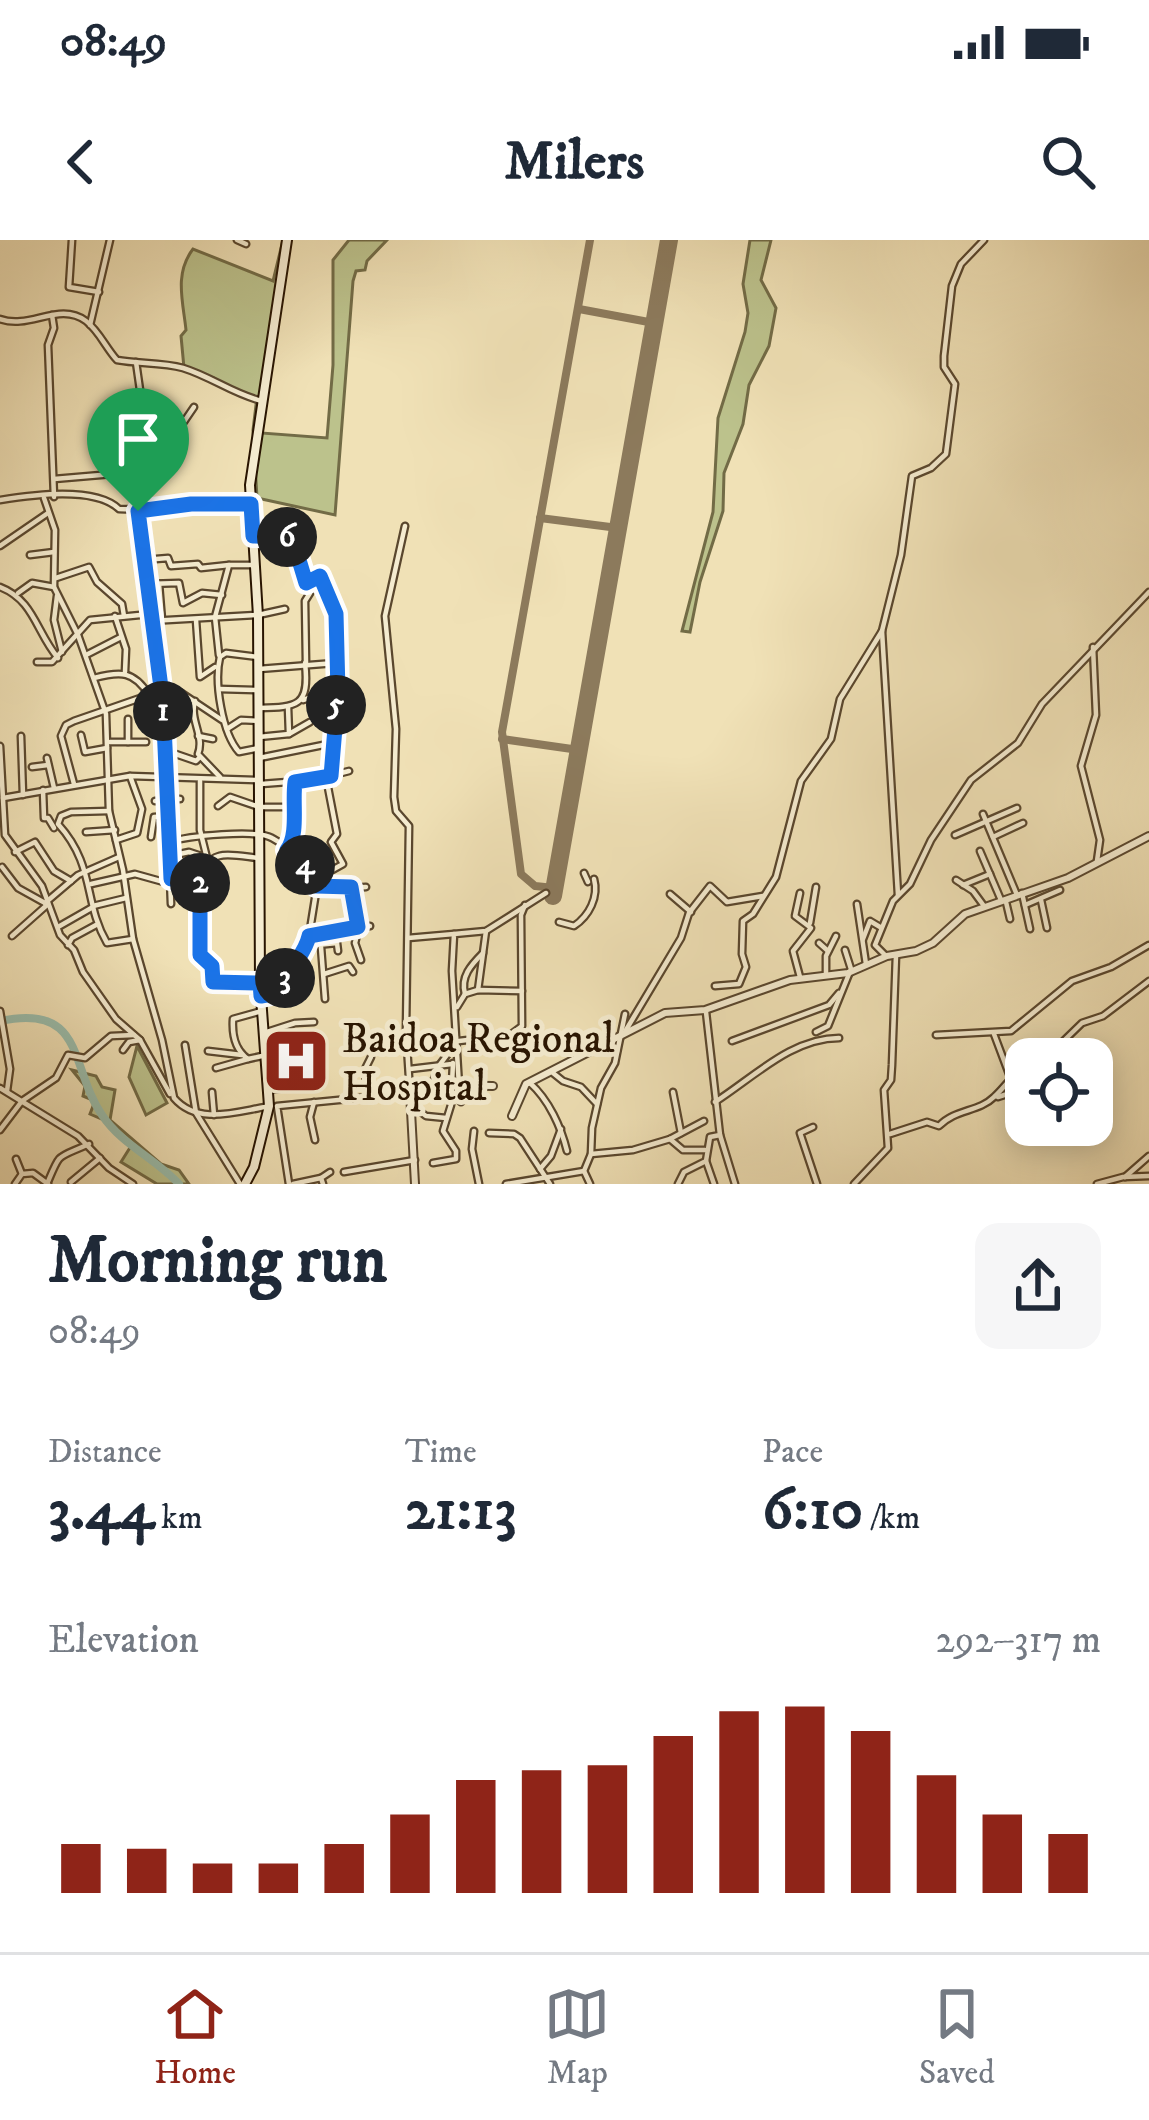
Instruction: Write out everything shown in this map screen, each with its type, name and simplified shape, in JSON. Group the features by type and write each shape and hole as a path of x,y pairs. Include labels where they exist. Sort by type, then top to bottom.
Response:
{"main road":[{"path":"243,1184 258,1156 268,1106 260,983 258,615 250,500 287,240"}],"street":[{"path":"72,240 69,287 99,292"},
{"path":"90,325 110,240"},
{"path":"237,240 246,244"},
{"path":"898,895 882,632 901,555 912,476 941,460 951,434 955,384 944,362 952,286 961,264 984,240"},
{"path":"0,320 22,324 65,313 90,325 114,357 183,368 214,380 231,394 262,401"},
{"path":"52,315 54,328 48,346 54,497"},
{"path":"136,362 142,428 136,472 138,511 161,694 171,904"},
{"path":"142,428 179,430 194,407"},
{"path":"54,479 136,472"},
{"path":"0,500 84,496 138,511 250,500"},
{"path":"44,498 55,530 54,587 78,634 104,710 109,811 133,939 174,1098"},
{"path":"0,546 48,513"},
{"path":"405,526 385,616 396,729 394,797 396,811 409,826 408,1047 415,1092 411,1104 415,1184"},
{"path":"253,536 292,537 310,593 305,601 307,687 303,700"},
{"path":"30,555 54,552"},
{"path":"144,560 168,558 171,566 201,568 255,565"},
{"path":"229,565 215,617 216,651 222,720 236,751 259,748 310,722"},
{"path":"55,578 88,567 122,604 125,673"},
{"path":"306,583 320,576 336,614 329,776 337,834 331,842 344,864 326,874 318,866 308,870"},
{"path":"18,593 32,584 54,587"},
{"path":"147,584 180,584 183,603 202,593 222,595"},
{"path":"159,584 162,620"},
{"path":"0,587 18,593 60,655"},
{"path":"891,956 875,945 880,927 971,780 1021,741 1042,704 1149,592"},
{"path":"57,596 54,620 60,655"},
{"path":"37,662 45,664 60,655 90,620 119,616 196,620 285,609"},
{"path":"196,620 203,679 226,653 258,657"},
{"path":"737,986 746,967 743,921 765,896 781,863 802,781 831,739 840,699 882,632"},
{"path":"86,655 122,637"},
{"path":"1093,647 1096,716 1081,766 1100,841 1097,862"},
{"path":"259,669 335,663"},
{"path":"94,679 125,673 135,676 149,695"},
{"path":"259,708 288,707 336,688"},
{"path":"219,689 258,691"},
{"path":"74,784 61,736 66,725 149,695 180,692 222,720"},
{"path":"195,701 192,720 200,757 220,777"},
{"path":"288,707 289,734"},
{"path":"128,719 128,742"},
{"path":"227,729 241,720 259,721"},
{"path":"81,735 84,760"},
{"path":"21,736 22,795"},
{"path":"198,736 213,739"},
{"path":"85,752 146,742"},
{"path":"259,748 288,755 333,743"},
{"path":"0,746 5,835 36,877 68,945 110,1011 138,1038 157,1077 180,1106 196,1113 268,1106"},
{"path":"150,756 165,753 196,761 200,757"},
{"path":"213,769 221,761"},
{"path":"32,767 48,762 54,788"},
{"path":"3,798 130,776 295,782 350,771"},
{"path":"116,840 137,833 142,815 130,776"},
{"path":"200,781 202,836 209,859 200,879 200,955 212,966 213,982 260,983"},
{"path":"287,850 295,836 295,782"},
{"path":"43,790 44,818 86,870 96,925 107,943 133,939"},
{"path":"218,806 230,796 259,807 292,807"},
{"path":"155,801 180,799"},
{"path":"955,835 985,818 1017,808"},
{"path":"55,828 61,816 71,812 109,811"},
{"path":"151,837 154,817 169,815"},
{"path":"985,818 1025,905 1030,929"},
{"path":"993,837 1023,823"},
{"path":"86,832 115,830"},
{"path":"170,842 202,836 272,837 308,870 316,886 307,946 291,963 283,992 261,996"},
{"path":"512,1116 517,1096 530,1083 665,1012 706,1010 800,977 848,973 933,943 965,914 1068,878 1149,836"},
{"path":"15,852 34,842 51,868 71,881"},
{"path":"980,850 1010,920"},
{"path":"170,856 189,852 209,859 222,855 258,858"},
{"path":"12,936 71,881 119,856"},
{"path":"2,867 18,888 46,904"},
{"path":"36,877 51,868"},
{"path":"559,922 574,926 588,915 596,886 584,873"},
{"path":"91,884 135,874 171,882 200,879"},
{"path":"963,885 990,874"},
{"path":"956,880 984,906"},
{"path":"316,886 366,887"},
{"path":"692,910 710,886 727,902 765,896"},
{"path":"351,887 358,927 354,940 361,960"},
{"path":"622,1034 638,1016 708,887"},
{"path":"800,977 793,951 810,925 816,887"},
{"path":"1025,905 1060,890"},
{"path":"408,938 486,931 546,893"},
{"path":"800,893 795,916 810,925"},
{"path":"670,894 692,910"},
{"path":"58,928 93,907 126,898"},
{"path":"1041,900 1047,928"},
{"path":"857,904 866,964"},
{"path":"408,1047 517,1031 523,1020 521,916 525,905"},
{"path":"861,944 870,921 880,927"},
{"path":"68,945 85,928 96,925"},
{"path":"309,936 370,926"},
{"path":"478,990 486,931"},
{"path":"433,1163 456,1159 443,1131 454,1089 458,1040 454,934"},
{"path":"826,973 828,951 836,935"},
{"path":"307,946 337,943 338,951"},
{"path":"819,943 828,951"},
{"path":"936,1035 1014,1029 1072,981 1100,972 1149,945"},
{"path":"320,946 325,999"},
{"path":"715,1102 828,1026 851,969 845,950"},
{"path":"457,1008 465,994 466,974 483,953"},
{"path":"854,1184 888,1148 884,1090 891,1080 892,1065 891,956"},
{"path":"324,974 349,966 353,972"},
{"path":"1067,1038 1149,981"},
{"path":"715,986 737,986 751,994"},
{"path":"465,994 522,991"},
{"path":"732,1041 829,1005 839,993"},
{"path":"0,1010 10,1069 3,1090 88,1144 113,1175 133,1184"},
{"path":"706,1010 719,1135 735,1184"},
{"path":"244,1057 233,1038 233,1018 262,1011"},
{"path":"809,1013 816,1035"},
{"path":"590,1184 584,1171 591,1154 597,1104 625,1014"},
{"path":"263,1034 314,1022"},
{"path":"993,1032 1005,1066"},
{"path":"0,1130 22,1101 56,1078 68,1055 85,1058 111,1036 122,1033 138,1038"},
{"path":"816,1035 839,1038"},
{"path":"123,1050 138,1038"},
{"path":"432,1084 458,1040"},
{"path":"185,1045 196,1113 243,1184"},
{"path":"208,1052 264,1055"},
{"path":"216,1068 244,1057"},
{"path":"367,1096 365,1070 371,1057"},
{"path":"410,1069 456,1063"},
{"path":"553,1073 581,1087 597,1104"},
{"path":"530,1083 542,1094 567,1151"},
{"path":"994,1097 1005,1083"},
{"path":"415,1092 432,1084 454,1089 461,1102"},
{"path":"268,1090 310,1085"},
{"path":"330,1172 322,1181 291,1184 275,1108 493,1086"},
{"path":"212,1092 214,1114"},
{"path":"673,1092 680,1133"},
{"path":"890,1134 927,1122 939,1126 952,1113 1005,1094"},
{"path":"314,1102 310,1117 315,1140"},
{"path":"411,1104 426,1116"},
{"path":"412,1120 446,1118"},
{"path":"591,1154 632,1150 670,1139 704,1120"},
{"path":"813,1127 800,1133 817,1184"},
{"path":"540,1169 561,1129"},
{"path":"474,1131 472,1149 479,1184"},
{"path":"489,1132 514,1134 548,1181"},
{"path":"714,1184 706,1150 710,1137 719,1135"},
{"path":"670,1139 683,1150 706,1150"},
{"path":"22,1174 33,1174 48,1184 59,1156 88,1144"},
{"path":"632,1150 641,1162"},
{"path":"1125,1177 1149,1156"},
{"path":"71,1182 100,1158"},
{"path":"16,1159 22,1174"},
{"path":"344,1172 415,1160"},
{"path":"678,1184 684,1172 706,1161"},
{"path":"506,1184 548,1181 584,1171"},
{"path":"15,1184 22,1174"},
{"path":"1097,1184 1149,1176"}],"green space":[{"path":"283,240 290,240 261,433 327,438 333,260 349,240 387,240 367,261 365,270 356,271 353,281 335,515 257,498 253,430 257,397 236,393 214,378 184,368 182,278 193,249 273,281"},
{"path":"750,240 771,240 761,280 776,308 769,346 749,385 743,424 724,473 723,511 690,632 682,631 713,512 718,418 745,332 748,313 743,284"},
{"path":"137,1046 167,1103 146,1115 129,1077"},
{"path":"72,1070 96,1076 102,1087 115,1090 110,1120 161,1164 179,1170 189,1184 157,1184 121,1162 131,1146 106,1121 90,1114 95,1101 83,1096 85,1086"}],"waterway":[{"path":"0,1021 28,1018 48,1021 61,1030 102,1115 179,1184"}],"taxiway":[{"path":"554,888 535,886 521,874 502,732 590,240"},
{"path":"579,309 654,323"},
{"path":"540,518 618,528"},
{"path":"502,739 579,750"}],"runway":[{"path":"553,896 669,240"}],"place":[{"name":"Baidoa Regional Hospital","path":"296,1061"}],"route":[{"path":"191,504 251,504 253,536 292,537 306,583 320,576 336,614 338,692 331,776 295,782 295,836 287,850 306,867 316,886 351,887 358,927 309,936 307,946 291,963 283,992 261,996 260,983 213,982 212,966 200,955 200,879 171,879 163,703 138,511 191,504"}]}
